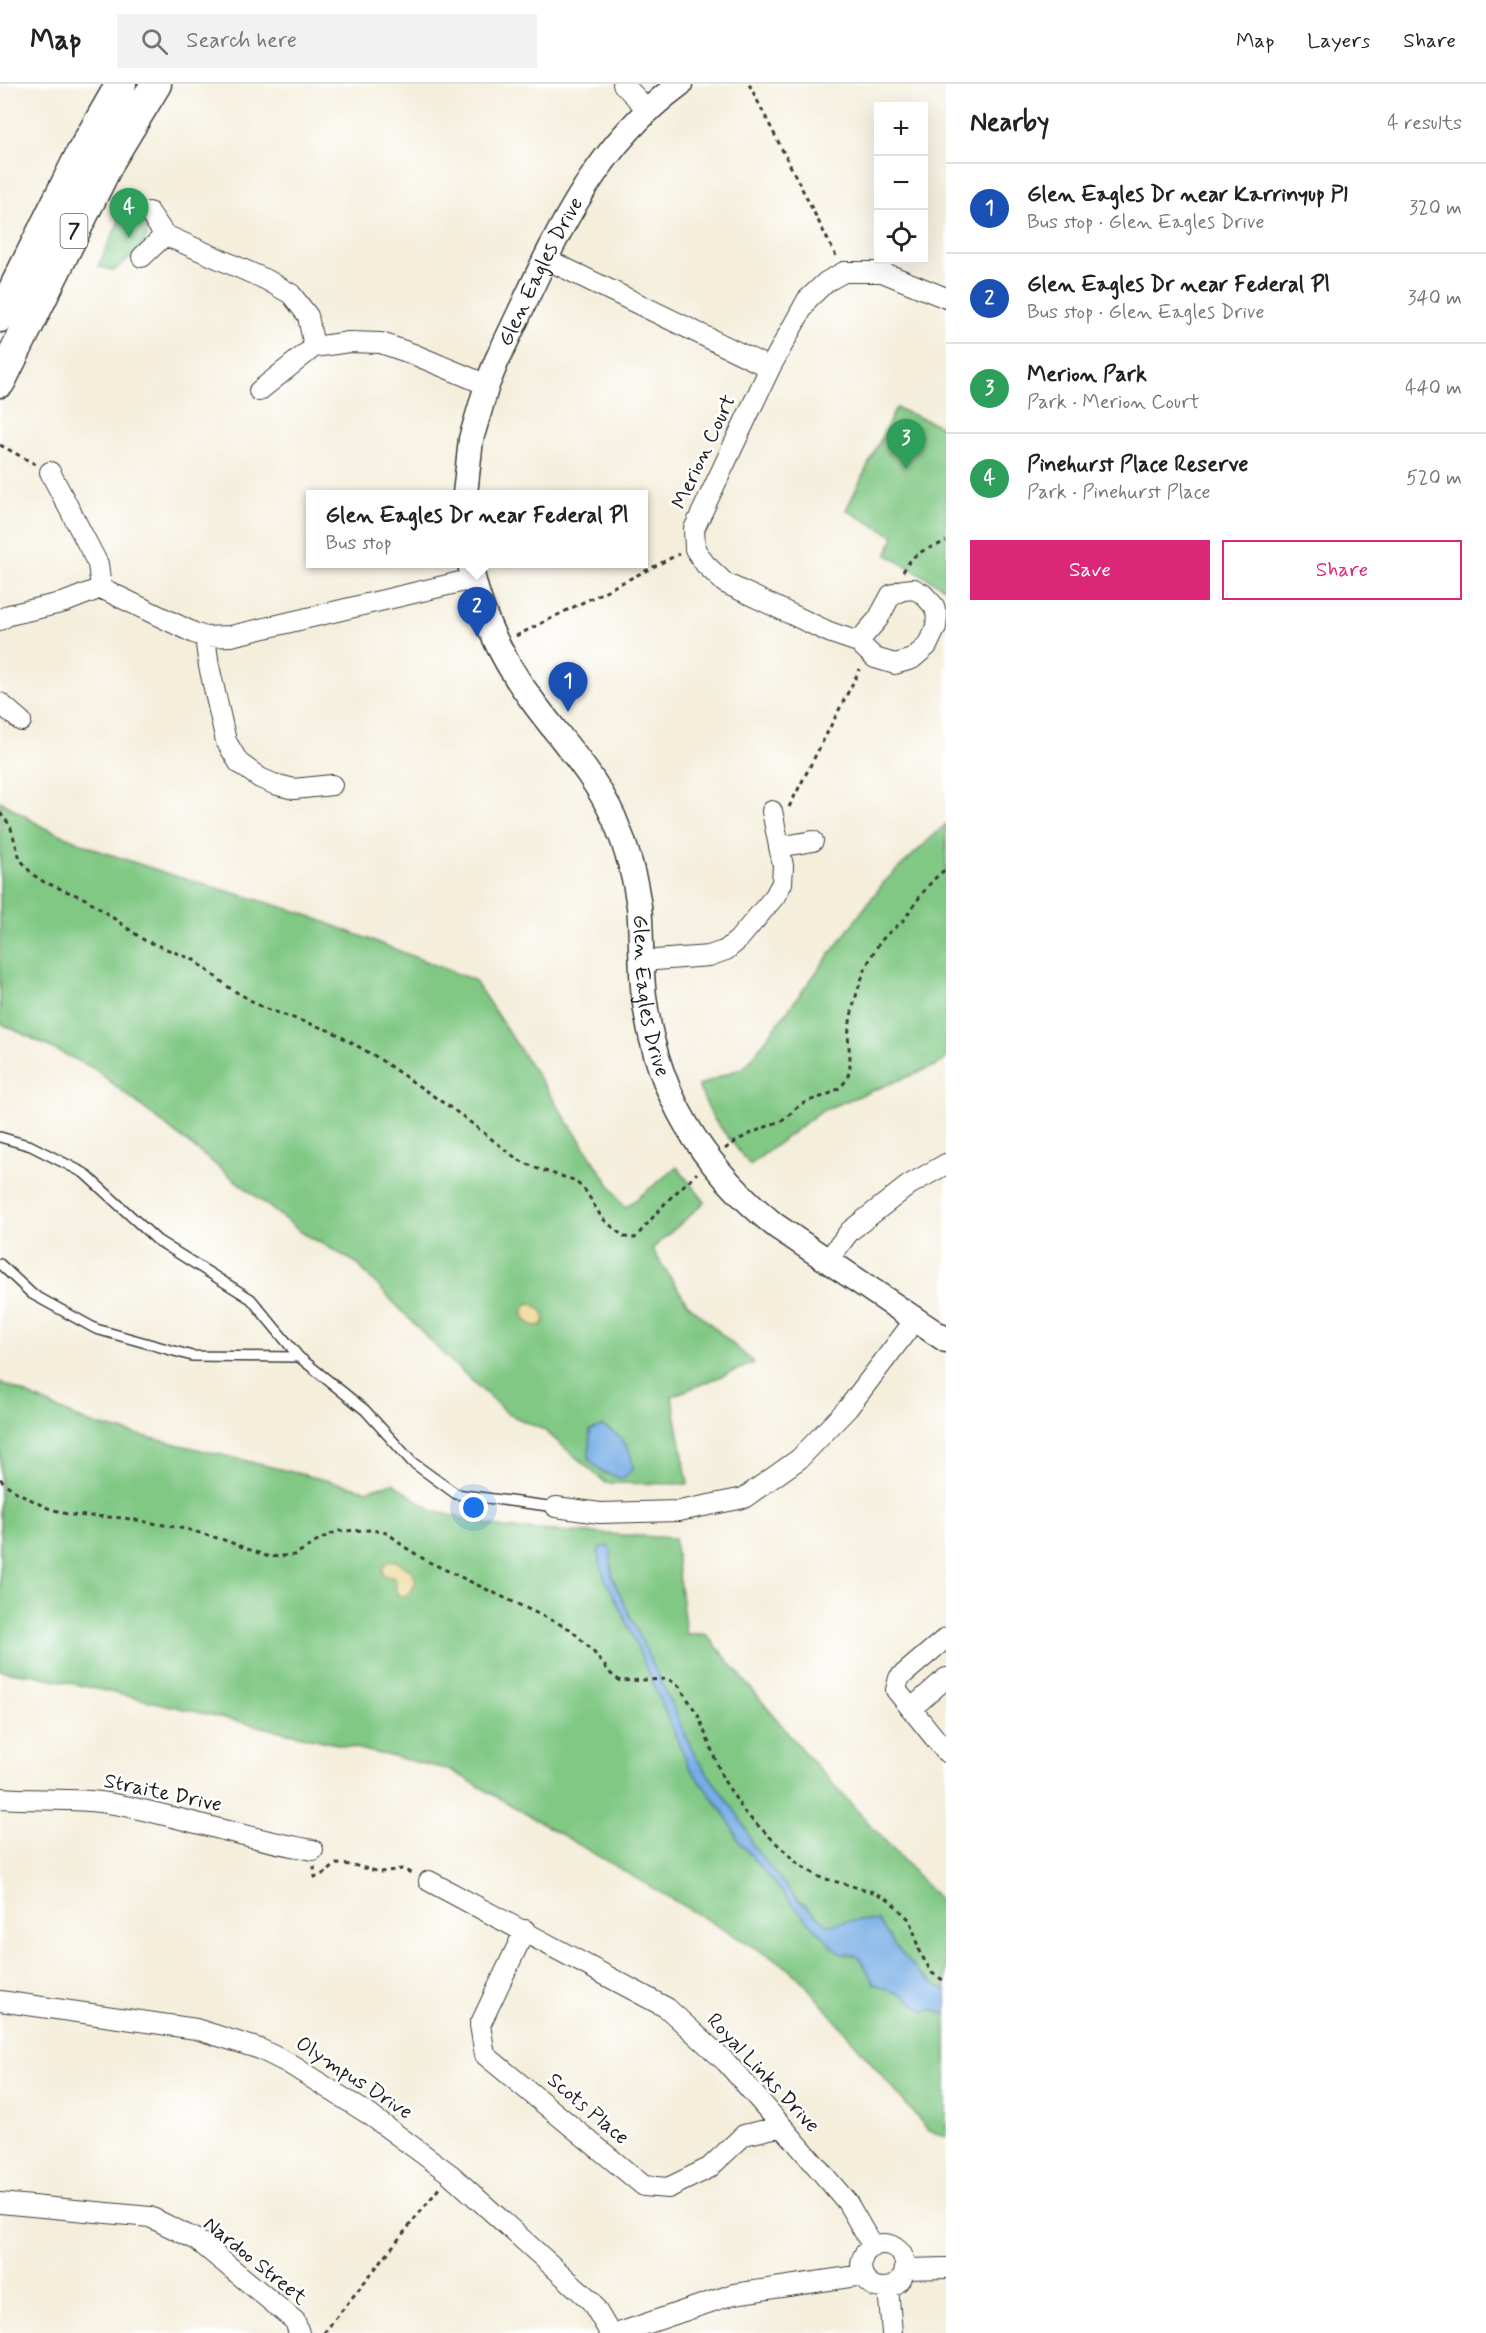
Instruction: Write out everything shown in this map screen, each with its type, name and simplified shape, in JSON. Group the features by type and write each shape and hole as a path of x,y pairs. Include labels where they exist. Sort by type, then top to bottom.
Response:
{"main road":[{"name":"7","path":"0,317 81,154 122,84"},
{"name":"7","path":"0,382 110,160 156,84"}],"street":[{"path":"623,84 647,109"},
{"name":"Glen Eagles Drive","path":"466,490 471,439 487,386 546,259 578,198 614,145 647,109 680,84"},
{"path":"149,212 165,235 267,280 291,294 308,316 315,346"},
{"path":"142,257 165,235"},
{"path":"546,259 770,368"},
{"path":"844,272 882,272 946,298"},
{"name":"Merion Court","path":"695,549 694,529 770,368 807,300 826,282 844,272"},
{"path":"259,391 315,346 349,342 381,344 413,354 487,386"},
{"path":"50,472 98,564 101,588"},
{"path":"695,549 705,564 725,583 863,646 875,657 894,664 912,659 927,646 936,627 937,616 934,606 923,594 914,589 903,590 891,595 863,646"},
{"path":"0,620 9,615 65,602 101,588 181,628 205,637 231,636 472,571"},
{"name":"Glen Eagles Drive","path":"472,571 488,622 514,675 534,704 583,764 601,792 613,818 634,881 639,906 644,995 656,1056 677,1110 710,1161 750,1205 776,1226 946,1340"},
{"path":"205,637 209,666 226,741 239,763 260,778 294,789 332,786"},
{"path":"0,703 21,721"},
{"path":"642,961 709,956 732,946 775,896 782,883 784,873 772,811"},
{"path":"779,847 813,841"},
{"path":"827,1261 855,1227 909,1185 946,1164"},
{"path":"556,1507 600,1513 679,1511 744,1498 799,1459 848,1408 915,1320"},
{"path":"946,1638 899,1678 896,1690 946,1752"},
{"path":"911,1709 946,1678"},
{"name":"Straite Drive","path":"0,1798 88,1801 118,1805 266,1842 313,1850"},
{"name":"Royal Links Drive","path":"429,1881 525,1930 667,2008 726,2062 782,2126 847,2202 873,2247"},
{"name":"Scots Place","path":"525,1930 480,2025 485,2055 644,2186 668,2188 710,2168 744,2135 782,2126"},
{"name":"Olympus Drive","path":"0,2001 196,2029 260,2049 288,2063 370,2115 450,2174 591,2301 610,2333"},
{"name":"Nardoo Street","path":"0,2203 150,2217 197,2240 296,2321 299,2333"},
{"path":"879,2244 893,2246 903,2256 906,2269 900,2281 888,2288 873,2286 863,2275 861,2268 863,2256 873,2247 879,2244"},
{"path":"906,2269 946,2268"},
{"path":"619,2333 734,2294 863,2275"},
{"path":"888,2288 892,2333"}],"lane":[{"path":"0,1137 31,1146 84,1173 157,1240 251,1299 299,1357 365,1410 412,1462 456,1494 556,1507"},
{"path":"0,1264 32,1294 96,1329 192,1356 299,1357"}],"path":[{"path":"749,84 844,272"},
{"path":"0,445 50,472"},
{"path":"903,590 901,577 911,558 946,541"},
{"path":"513,638 683,552 695,549"},
{"path":"772,811 788,808 863,646"},
{"path":"0,813 10,825 20,859 32,874 44,882 88,900 128,931 144,940 194,960 231,989 264,1008 331,1031 375,1056 454,1109 517,1159 538,1169 574,1180 585,1190 602,1218 624,1237 635,1238 681,1186 736,1141 767,1124 783,1119 802,1104 842,1086 851,1064 849,1030 858,992 871,957 880,941 903,920 933,879 946,869"},
{"path":"0,1479 13,1490 45,1507 70,1515 115,1517 186,1529 269,1557 294,1555 339,1531 383,1532 427,1561 570,1629 620,1681 669,1679 680,1686 689,1700 698,1716 723,1779 758,1827 799,1865 819,1877 888,1899 911,1921 919,1951 932,1973 946,1982"},
{"path":"313,1850 315,1877 327,1872 336,1864 353,1865 380,1872 402,1869 429,1881"},
{"path":"324,2333 450,2174"}],"green space":[{"path":"128,202 146,226 146,239 137,251 114,271 98,266"},
{"path":"896,408 946,428 946,589 887,555 894,536 846,510"},
{"path":"0,801 41,826 100,851 299,912 474,980 625,1208 677,1167 705,1202 652,1249 687,1303 754,1363 672,1396 688,1484 606,1483 544,1430 508,1414 442,1353 355,1262 301,1232 93,1068 0,1023"},
{"path":"946,824 946,1059 937,1065 821,1111 750,1165 713,1118 698,1086 746,1066 884,882"},
{"path":"0,1382 89,1423 367,1490 393,1483 433,1511 503,1528 674,1538 686,1634 706,1634 808,1757 946,1907 946,2136 929,2131 803,1982 781,1963 451,1770 35,1675 0,1671"}],"sand":[{"path":"528,1303 537,1306 541,1311 545,1320 542,1325 532,1325 525,1319 522,1312"},
{"path":"394,1560 411,1570 416,1581 411,1592 403,1597 396,1592 396,1578 385,1576 382,1572 385,1563"}],"water":[{"path":"602,1426 615,1433 625,1443 631,1455 633,1469 622,1479 603,1472 589,1460 590,1430"},
{"path":"608,1546 611,1551 612,1576 697,1759 738,1815 752,1844 797,1899 828,1924 860,1920 878,1921 919,1973 946,1991 946,2015 931,2009 925,2012 905,1996 874,1984 861,1959 855,1955 842,1954 832,1945 802,1915 740,1843 726,1816 689,1767 622,1612 604,1577 598,1554 599,1548"}],"place":[{"name":"Pinehurst Place Reserve","path":"129,238"},
{"name":"Merion Park","path":"906,469"},
{"name":"Glen Eagles Dr near Federal Pl","path":"477,637"},
{"name":"Glen Eagles Dr near Karrinyup Pl","path":"568,712"}]}
